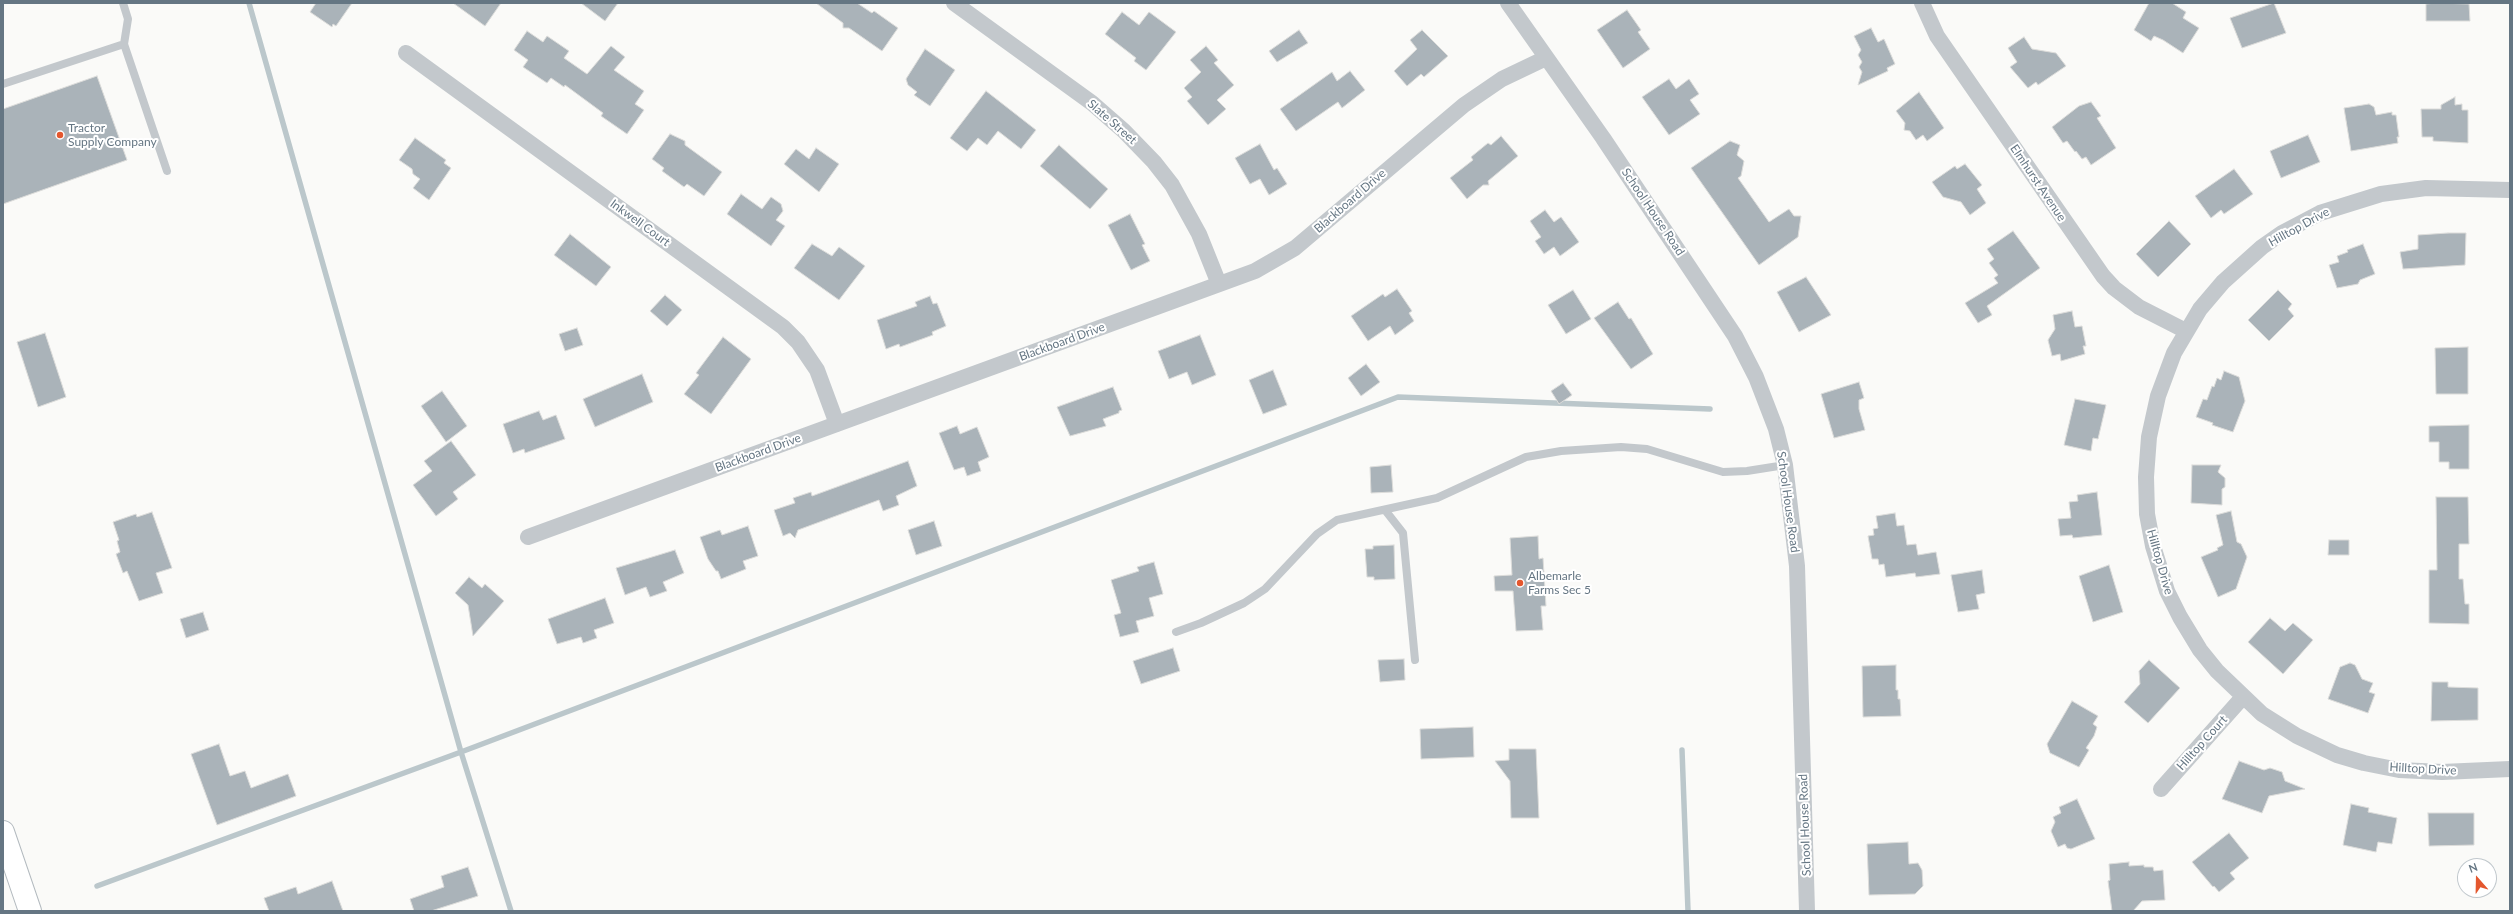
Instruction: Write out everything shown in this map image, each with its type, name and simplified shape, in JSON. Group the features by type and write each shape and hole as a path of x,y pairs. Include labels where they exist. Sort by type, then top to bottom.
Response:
{"main road":[{"path":"3,832 30,911"}],"street":[{"name":"Slate Street","path":"954,3 1092,103 1124,131 1154,162 1172,185 1200,234 1219,284"},
{"name":"School House Road","path":"1508,3 1624,169 1735,336 1769,410 1785,465 1797,566 1807,911"},
{"name":"Elmhurst Avenue","path":"1922,3 1937,36 2104,276 2114,288 2139,308 2186,331"},
{"name":"Inkwell Court","path":"406,53 783,327 798,342 817,370 837,424"},
{"name":"Blackboard Drive","path":"528,537 1255,271 1295,248 1464,105 1508,76 1546,58"},
{"name":"Hilltop Drive","path":"2510,190 2447,188 2411,190 2381,194 2320,213 2282,233 2246,260 2200,309 2174,353 2158,396 2149,437 2146,477 2148,514 2153,546 2167,591 2180,617 2200,650 2242,698 2297,736 2337,755 2364,763 2399,770 2442,772 2510,769"},
{"name":"Hilltop Court","path":"2161,789 2242,698"}],"lane":[{"path":"122,3 128,19 124,44 167,171"},
{"path":"3,84 124,44"},
{"path":"1176,632 1201,624 1244,603 1265,589 1317,534 1337,520 1437,498 1526,457 1568,450 1621,446 1647,449 1723,472 1747,471 1785,465"},
{"path":"1385,510 1403,533 1415,660"}],"building":[{"path":"316,3 352,3 336,26 333,24 332,27 310,12"},
{"path":"453,3 501,3 485,26"},
{"path":"581,3 618,3 605,21"},
{"path":"816,3 857,3 872,13 874,11 898,28 882,51 849,28 843,28 843,23"},
{"path":"2149,3 2172,3 2186,12 2183,18 2199,28 2183,53 2163,40 2154,36 2151,41 2134,30"},
{"path":"2274,3 2286,33 2242,48 2230,18"},
{"path":"2426,4 2469,4 2470,21 2426,21"},
{"path":"1627,10 1641,30 1638,32 1650,49 1623,68 1597,30"},
{"path":"1122,12 1139,25 1149,12 1176,32 1146,70 1134,61 1136,58 1105,34"},
{"path":"1871,28 1878,42 1884,39 1895,64 1887,68 1888,71 1858,85 1862,72 1859,67 1862,62 1858,55 1861,50 1854,36"},
{"path":"1299,30 1308,43 1277,62 1269,51"},
{"path":"1422,30 1448,56 1424,77 1421,74 1407,86 1394,71 1417,49 1410,40"},
{"path":"527,31 543,42 547,36 569,51 564,58 587,74 611,46 625,57 614,70 644,91 635,104 644,110 627,134 601,116 603,113 565,85 564,87 551,78 547,83 523,67 528,60 514,50"},
{"path":"2024,37 2032,49 2056,53 2066,66 2038,85 2036,82 2028,88 2010,67 2017,62 2008,48"},
{"path":"1206,46 1218,60 1214,63 1234,85 1217,100 1226,109 1208,125 1187,101 1192,97 1184,88 1201,72 1190,60"},
{"path":"925,49 955,70 930,106 914,95 917,92 908,85 906,79"},
{"path":"1350,71 1365,90 1342,108 1338,102 1296,131 1280,109 1332,72 1337,81"},
{"name":"Tractor Supply Company","path":"97,76 127,160 3,204 3,109"},
{"path":"1669,79 1676,89 1689,79 1699,94 1690,100 1700,114 1669,135 1642,97"},
{"path":"986,91 1036,130 1021,149 998,131 987,145 978,138 967,151 950,138"},
{"path":"1919,92 1944,128 1927,141 1923,135 1916,140 1910,131 1904,130 1905,123 1896,111"},
{"path":"2455,97 2455,105 2462,104 2462,110 2468,110 2468,143 2433,141 2433,137 2422,137 2421,109 2441,109 2441,105"},
{"path":"2091,102 2101,116 2097,118 2116,148 2091,165 2086,157 2082,159 2076,151 2075,152 2067,141 2063,143 2052,127 2079,106"},
{"path":"2369,104 2374,107 2376,115 2392,112 2392,115 2396,115 2399,137 2397,137 2398,143 2351,151 2344,108"},
{"path":"670,134 685,141 685,145 722,172 704,196 687,184 684,187 662,171 664,168 652,159"},
{"path":"2308,135 2320,162 2281,178 2270,151"},
{"path":"1501,136 1518,156 1488,181 1489,185 1483,185 1467,199 1450,178 1473,160 1471,157 1488,143 1491,145"},
{"path":"415,138 446,160 444,163 451,168 429,200 413,188 420,179 413,174 412,169 399,160"},
{"path":"1730,141 1740,145 1737,155 1744,161 1741,176 1738,178 1769,222 1789,209 1794,216 1801,216 1798,237 1759,265 1691,168"},
{"path":"1260,144 1274,170 1277,168 1287,184 1269,195 1260,179 1250,184 1235,158"},
{"path":"1059,145 1108,189 1090,209 1040,166"},
{"path":"816,148 839,164 819,192 784,164 796,149 809,159"},
{"path":"1965,164 1982,185 1977,189 1986,203 1970,215 1961,202 1943,197 1932,182 1955,166 1957,169"},
{"path":"2234,169 2253,194 2224,214 2221,210 2211,218 2195,196"},
{"path":"741,194 762,209 771,197 781,204 783,211 776,220 785,226 771,246 727,214"},
{"path":"1545,210 1554,222 1561,217 1579,242 1560,256 1554,247 1544,254 1535,241 1541,237 1530,221"},
{"path":"1130,214 1145,244 1142,245 1150,261 1131,270 1108,225"},
{"path":"2169,221 2191,244 2158,277 2136,254"},
{"path":"2013,231 2040,268 1987,306 1992,315 1978,323 1965,303 1998,283 1994,278 1998,275 1989,263 1994,259 1987,249"},
{"path":"2466,233 2465,265 2403,269 2400,252 2418,249 2418,235"},
{"path":"570,234 611,267 596,286 554,255"},
{"path":"812,244 832,256 839,247 865,266 839,300 794,268"},
{"path":"2363,244 2375,274 2360,280 2358,284 2337,288 2329,265 2339,262 2337,256 2348,252 2347,250"},
{"path":"1806,277 1831,315 1799,332 1777,292"},
{"path":"1397,289 1412,311 1409,313 1414,321 1395,335 1390,326 1368,341 1351,316 1383,294 1385,297"},
{"path":"1573,290 1591,319 1566,334 1548,305"},
{"path":"2278,290 2292,304 2288,309 2294,316 2269,341 2248,320"},
{"path":"665,295 682,310 667,326 650,311"},
{"path":"930,296 933,304 937,303 946,326 932,332 933,335 900,347 899,344 886,349 877,320 917,306 915,302"},
{"path":"1618,302 1629,319 1631,318 1653,354 1631,369 1594,318"},
{"path":"2072,311 2075,327 2082,326 2086,346 2083,346 2085,354 2061,361 2060,354 2052,356 2048,340 2055,329 2053,315"},
{"path":"577,328 583,345 565,351 559,334"},
{"path":"45,333 66,397 38,407 17,342"},
{"path":"1200,335 1216,375 1192,385 1187,372 1169,379 1158,351"},
{"path":"723,337 751,359 711,414 684,394 699,375 696,373"},
{"path":"2468,347 2468,394 2436,394 2435,348"},
{"path":"1366,364 1380,382 1361,396 1348,378"},
{"path":"1273,370 1287,405 1263,414 1249,380"},
{"path":"2224,371 2239,377 2245,401 2233,432 2212,425 2213,423 2196,417 2203,399 2207,400 2212,386 2214,387 2217,378 2221,380"},
{"path":"642,374 653,402 595,427 583,399"},
{"path":"1859,382 1864,398 1859,400 1859,409 1865,430 1834,438 1821,394"},
{"path":"1563,383 1572,395 1559,404 1551,391"},
{"path":"1113,387 1122,410 1119,411 1119,413 1103,419 1106,426 1070,436 1057,407"},
{"path":"442,391 467,426 446,442 421,406"},
{"path":"2075,399 2106,405 2098,439 2093,438 2091,451 2064,445"},
{"path":"539,411 543,420 556,415 565,439 525,453 524,449 513,453 503,424"},
{"path":"2469,425 2469,469 2449,469 2449,462 2439,462 2439,442 2429,442 2429,426"},
{"path":"957,426 960,434 977,427 989,457 978,462 981,471 967,476 964,467 954,470 939,433"},
{"path":"451,441 476,475 453,492 458,499 436,516 413,485 432,471 424,461"},
{"path":"908,461 917,486 896,496 899,505 883,511 879,500 798,530 795,538 790,533 783,536 774,510 795,503 793,498 811,492 812,496"},
{"path":"1391,465 1393,492 1371,493 1370,467"},
{"path":"2192,465 2221,465 2218,472 2225,478 2225,487 2222,489 2222,505 2191,503"},
{"path":"2097,492 2102,535 2073,538 2072,535 2060,536 2058,519 2071,518 2069,502 2078,501 2077,495"},
{"path":"2436,497 2468,497 2469,544 2459,544 2459,579 2463,579 2465,604 2469,604 2469,624 2429,623 2429,570 2437,570"},
{"path":"2231,511 2237,542 2241,544 2247,557 2236,589 2218,597 2201,557 2218,550 2217,548 2223,545 2216,515"},
{"path":"152,512 172,568 156,573 163,593 139,601 127,571 123,573 116,554 120,552 117,541 119,540 113,522 136,514 137,517"},
{"path":"1895,513 1897,526 1904,525 1907,545 1916,544 1918,555 1936,552 1940,574 1916,577 1915,573 1886,577 1884,564 1879,565 1878,559 1872,559 1868,536 1874,535 1873,529 1878,528 1876,516"},
{"path":"934,521 942,546 916,555 908,530"},
{"path":"748,526 758,556 743,561 746,569 721,579 718,571 716,571 708,559 700,537 720,530 722,535"},
{"name":"Albemarle Farms Sec 5","path":"1538,536 1539,559 1543,558 1546,606 1541,606 1543,630 1516,631 1513,591 1495,591 1494,576 1512,575 1510,538"},
{"path":"2329,540 2349,540 2349,555 2328,555"},
{"path":"1394,545 1395,579 1374,580 1374,577 1367,577 1365,549 1373,549 1373,546"},
{"path":"675,550 684,573 663,582 667,591 650,597 646,587 625,595 616,568"},
{"path":"1154,562 1163,594 1149,598 1154,616 1136,621 1139,632 1120,637 1114,615 1121,613 1111,580 1139,571 1137,567"},
{"path":"2109,565 2123,612 2093,622 2079,576"},
{"path":"1982,570 1985,593 1976,595 1979,609 1958,612 1951,575"},
{"path":"469,577 482,588 485,584 504,601 473,636 468,605 455,593"},
{"path":"605,598 614,623 594,630 597,638 583,643 581,637 557,644 548,619"},
{"path":"203,612 209,630 186,638 180,619"},
{"path":"2270,618 2285,631 2293,623 2313,640 2283,674 2248,642"},
{"path":"1173,648 1180,671 1141,684 1133,661"},
{"path":"1404,659 1405,680 1380,682 1378,660"},
{"path":"2149,660 2180,688 2148,723 2124,702 2140,684 2139,671"},
{"path":"2350,663 2355,665 2362,679 2373,683 2369,692 2375,694 2368,713 2328,699 2340,667"},
{"path":"1896,665 1896,690 1898,690 1898,699 1900,699 1901,716 1863,717 1862,666"},
{"path":"2432,682 2448,682 2448,687 2478,688 2478,720 2431,721"},
{"path":"2072,701 2098,716 2093,724 2097,727 2094,736 2086,748 2089,750 2079,767 2050,753 2047,744"},
{"path":"1473,727 1474,757 1421,759 1420,729"},
{"path":"219,744 230,776 245,771 251,788 288,774 296,796 217,825 191,754"},
{"path":"1509,749 1536,749 1539,818 1511,818 1510,781 1495,761 1509,760"},
{"path":"2239,761 2264,770 2270,768 2282,772 2285,781 2305,789 2269,796 2262,813 2222,799"},
{"path":"2077,799 2095,839 2071,849 2067,848 2065,844 2058,847 2051,831 2055,822 2053,817 2061,813 2059,807"},
{"path":"2351,804 2369,808 2368,812 2397,818 2392,844 2378,842 2376,852 2343,845"},
{"path":"2428,813 2474,813 2474,845 2429,846"},
{"path":"2229,833 2249,858 2230,873 2235,879 2219,892 2192,862"},
{"path":"1908,842 1909,864 1918,863 1922,870 1923,886 1915,894 1869,895 1867,844"},
{"path":"2129,862 2129,866 2144,865 2144,867 2153,867 2154,871 2163,870 2165,900 2142,901 2133,911 2112,911 2108,881 2110,880 2109,864"},
{"path":"468,867 478,896 431,911 414,911 410,899 444,887 441,876"},
{"path":"332,881 343,911 269,911 264,898 296,887 298,894"}],"waterway":[{"path":"249,3 461,752 511,911"},
{"path":"97,886 461,752 1398,397 1710,409"},
{"path":"1682,750 1688,911"}],"place":[{"name":"Tractor Supply Company","path":"60,135"},
{"name":"Albemarle Farms Sec 5","path":"1520,583"}]}
